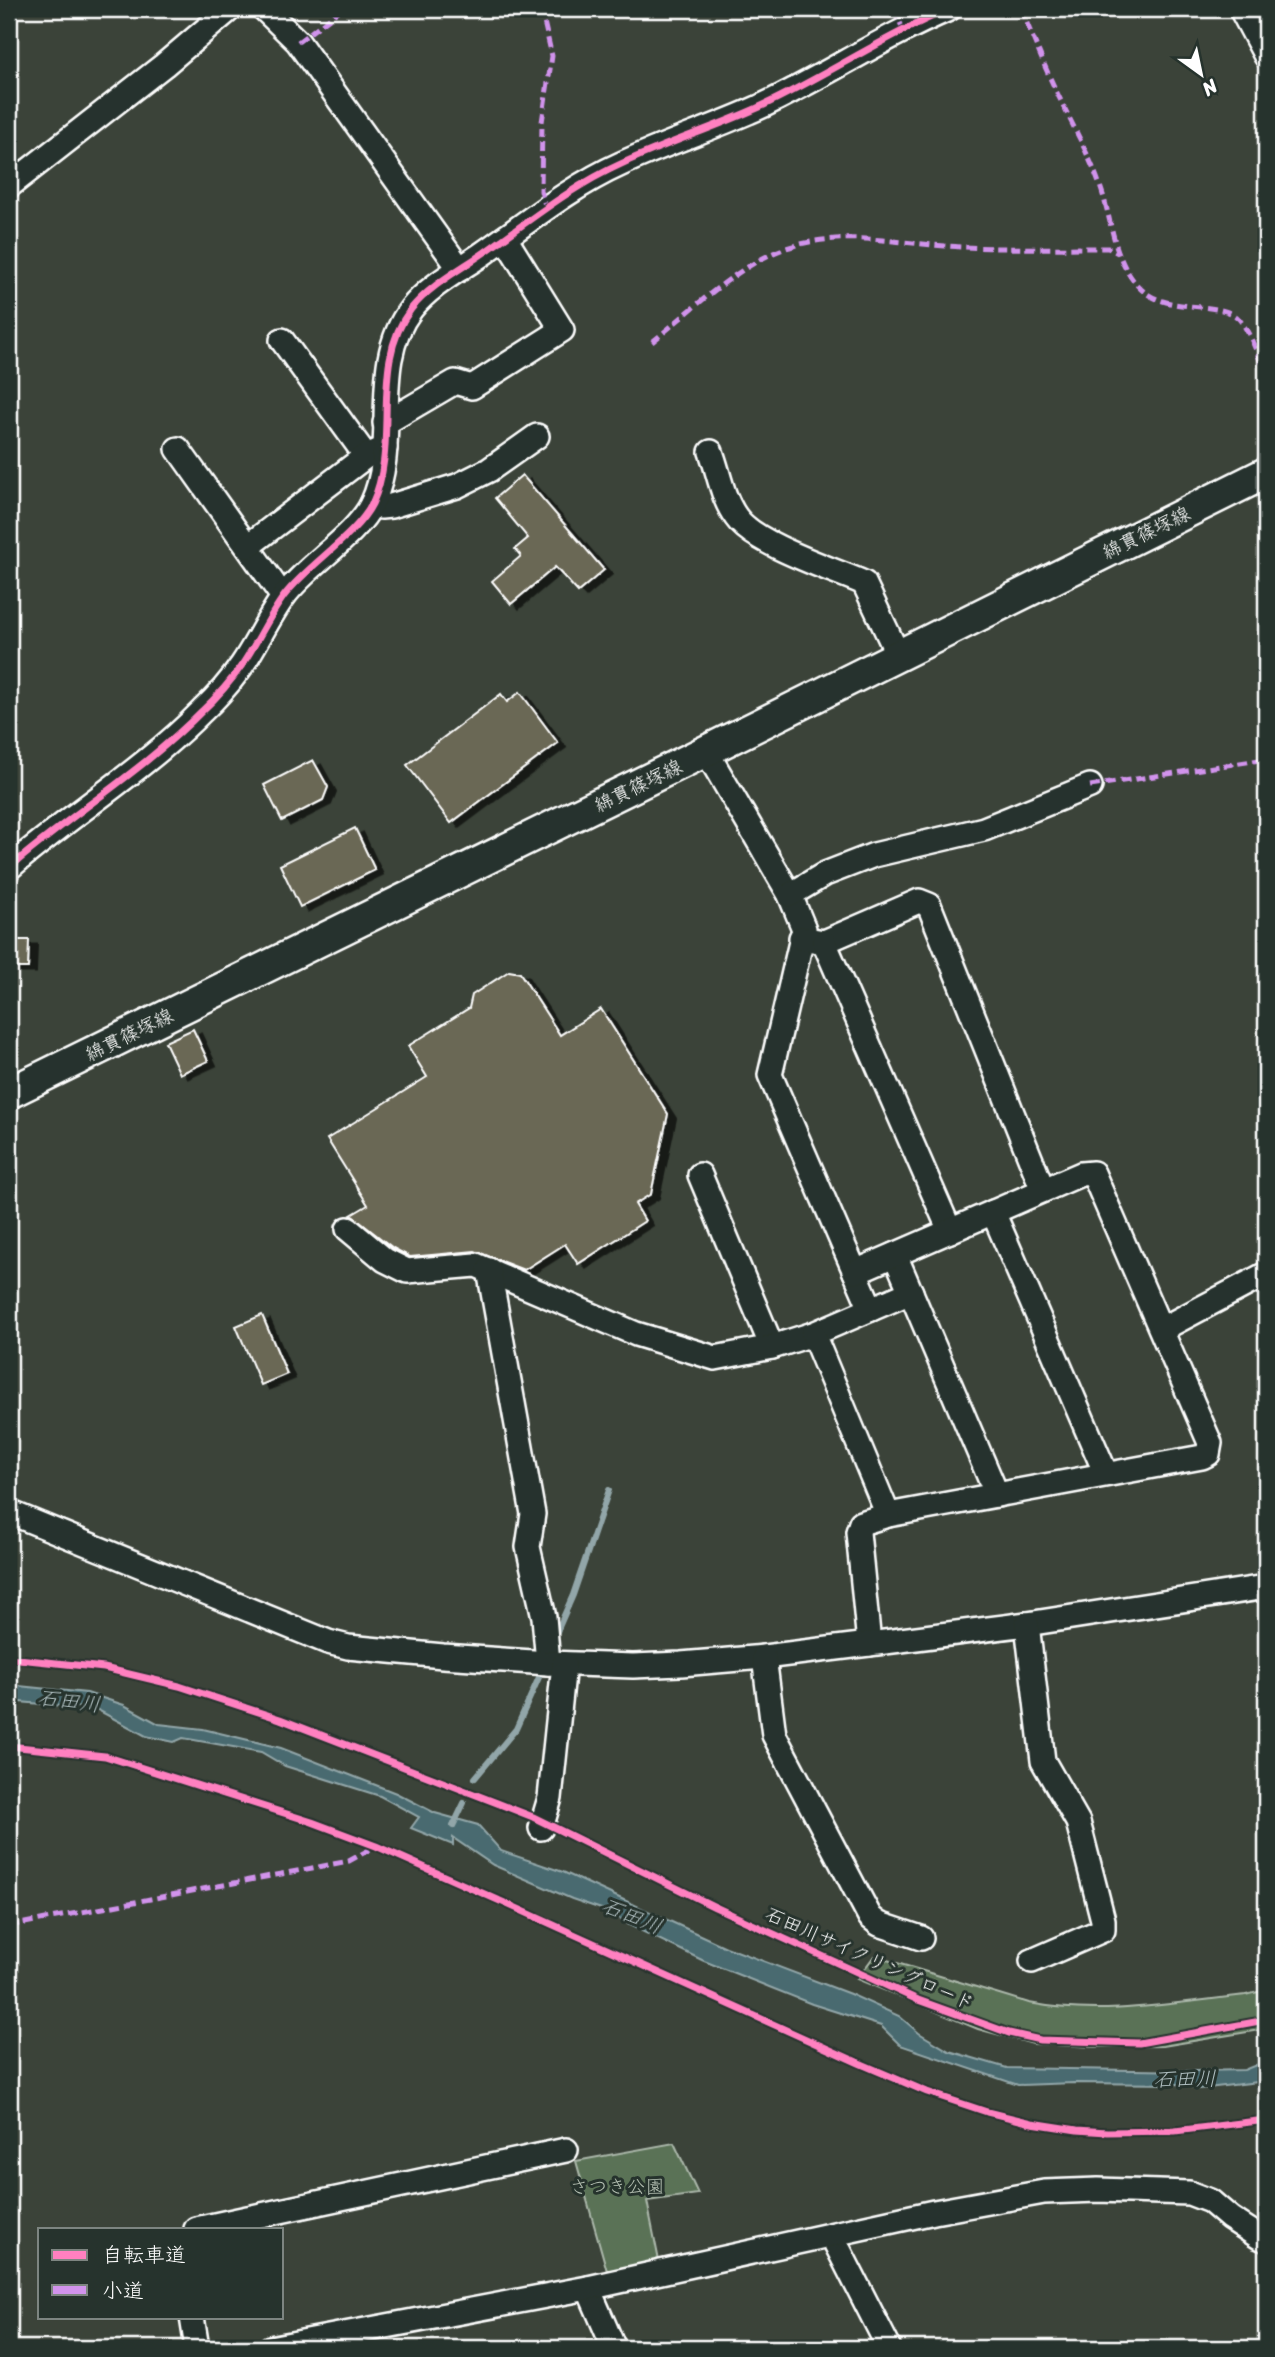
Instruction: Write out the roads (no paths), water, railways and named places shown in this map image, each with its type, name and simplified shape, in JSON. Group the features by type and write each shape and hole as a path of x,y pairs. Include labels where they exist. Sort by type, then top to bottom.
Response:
{"main road":[{"name":"綿貫篠塚線","path":"9,1093 1266,473"}],"street":[{"path":"9,186 164,65 230,9"},
{"path":"264,9 298,42 460,269"},
{"path":"9,868 151,756 202,712 240,668 283,597 313,564 354,527 372,504 379,482 375,452 385,423 390,362 400,326 413,306 460,269 564,197 619,165 764,105 903,29 949,9"},
{"path":"1241,9 1266,56"},
{"path":"385,423 455,382 472,387 562,330 505,238"},
{"path":"282,340 375,452"},
{"path":"372,504 391,506 457,486 489,470 537,436"},
{"path":"178,449 283,597"},
{"path":"248,546 375,452"},
{"path":"711,452 727,502 743,527 770,543 864,583 898,655"},
{"path":"706,751 803,922 802,938 770,1075 870,1310"},
{"path":"790,895 825,874 874,855 985,829 1090,786"},
{"path":"802,938 824,942 919,901 929,905 1043,1191"},
{"path":"824,942 950,1231"},
{"path":"855,1272 1088,1172 1097,1178 1210,1443 1210,1450 1202,1457 866,1520 861,1523 858,1532 869,1644"},
{"path":"700,1175 772,1347"},
{"path":"993,1212 1106,1474"},
{"path":"348,1229 385,1260 407,1271 476,1265 636,1334 715,1358 772,1347 813,1334 911,1292"},
{"path":"895,1255 997,1495"},
{"path":"489,1270 533,1514 528,1547 556,1663 550,1798 541,1828"},
{"path":"1162,1329 1266,1274"},
{"path":"813,1334 888,1515"},
{"path":"9,1512 328,1642 348,1647 556,1663 632,1666 764,1657 1027,1624 1266,1587"},
{"path":"1027,1624 1043,1761 1079,1822 1103,1920 1103,1930 1032,1961"},
{"path":"764,1657 774,1735 870,1917 879,1924 920,1938"},
{"path":"201,2228 566,2150"},
{"path":"270,2348 588,2288 934,2212 1044,2192 1098,2190 1189,2193 1210,2201 1230,2218 1266,2240"},
{"path":"832,2235 887,2348"},
{"path":"588,2288 614,2348"},
{"path":"192,2318 197,2348"}],"water":[{"name":"石田川","path":"9,1685 87,1693 124,1705 159,1724 203,1729 281,1748 396,1793 435,1813 478,1825 501,1851 563,1872 726,1947 850,1994 899,2016 919,2033 949,2051 1007,2068 1244,2070 1266,2061 1266,2081 1199,2089 1176,2084 1018,2085 900,2045 881,2026 812,2004 704,1961 629,1925 610,1912 572,1899 493,1865 453,1838 453,1845 411,1828 419,1817 380,1796 285,1766 261,1752 183,1738 174,1742 146,1736 96,1709 9,1701"}],"waterway":[{"path":"555,1636 573,1595 609,1490"},
{"path":"475,1778 516,1729 544,1666"},
{"path":"453,1826 464,1803"}],"park label":[{"name":"さつき公園","path":"617,2186"}]}
